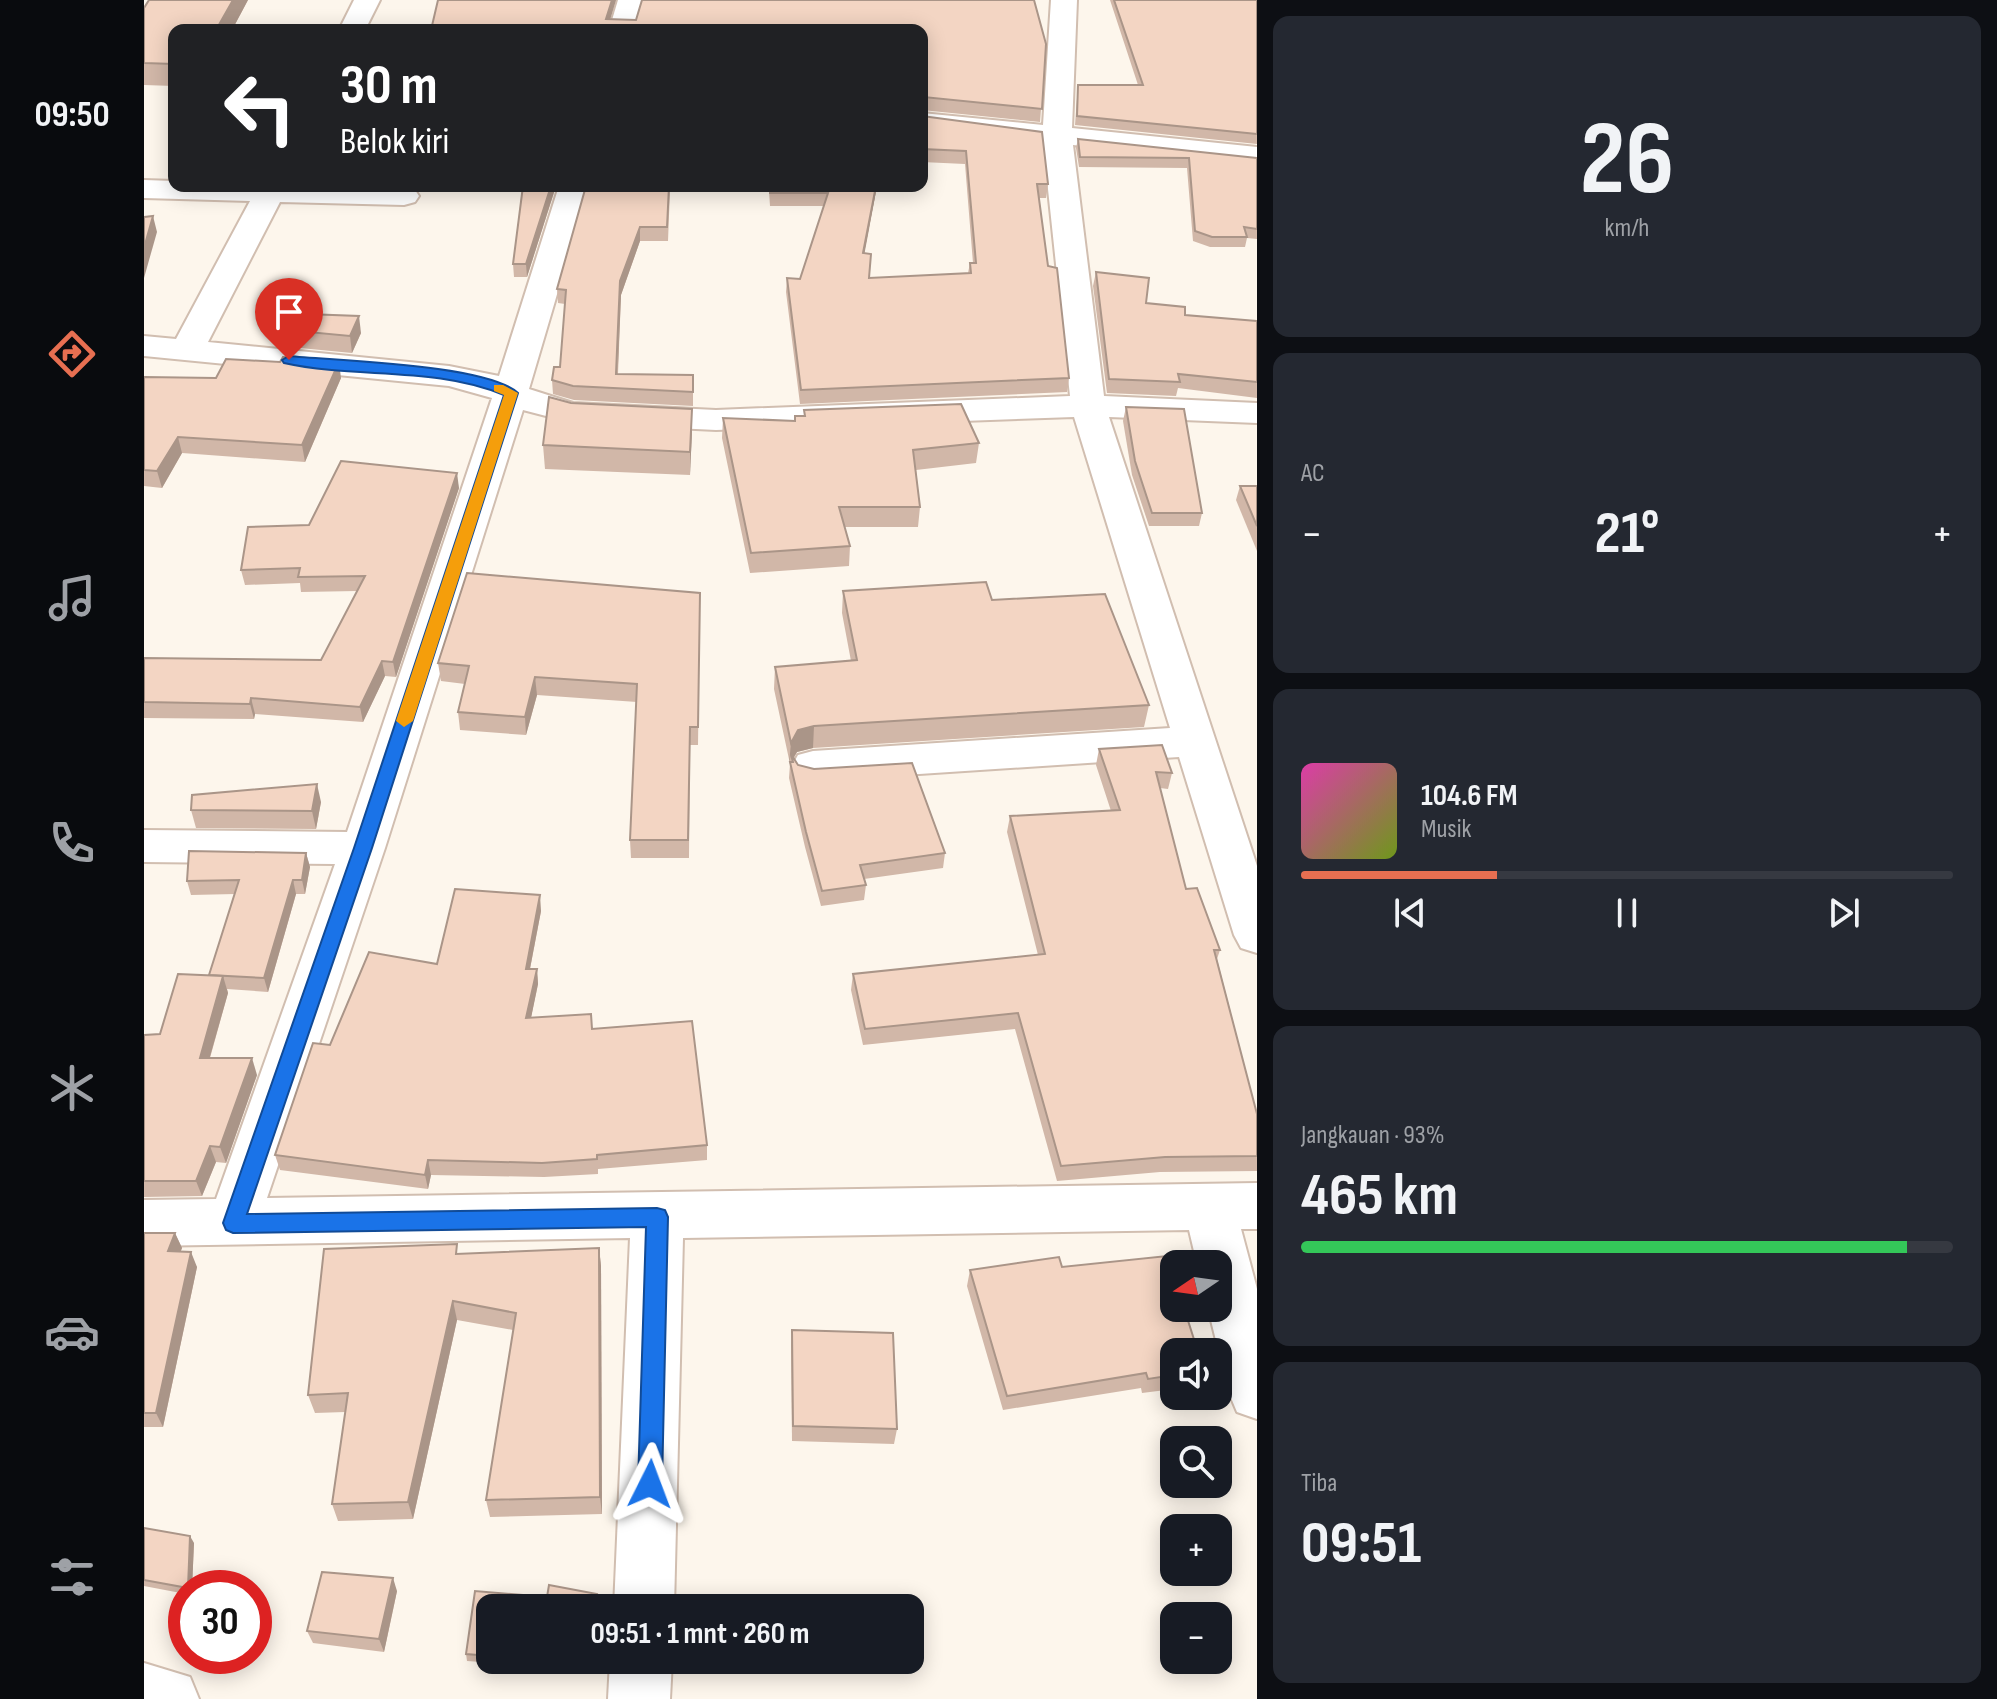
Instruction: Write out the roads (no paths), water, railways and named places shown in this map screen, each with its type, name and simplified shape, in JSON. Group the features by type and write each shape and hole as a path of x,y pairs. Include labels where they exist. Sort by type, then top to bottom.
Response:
{"street":[{"path":"355,24 367,0"},
{"path":"624,24 631,0"},
{"path":"1064,0 1057,135 1088,406 1257,935"},
{"path":"928,122 1257,156"},
{"path":"144,189 168,189"},
{"path":"188,348 269,192"},
{"path":"338,192 404,196"},
{"path":"233,1223 363,848 511,393 572,192"},
{"path":"144,346 449,376 486,383 539,405 573,413 716,420 1088,406 1257,413"},
{"path":"813,766 1194,741"},
{"path":"144,846 363,848"},
{"path":"144,1223 1233,1206 1257,1393"},
{"path":"645,1594 652,1454 657,1217"},
{"path":"639,1699 640,1674"},
{"path":"144,1694 168,1699"}]}
